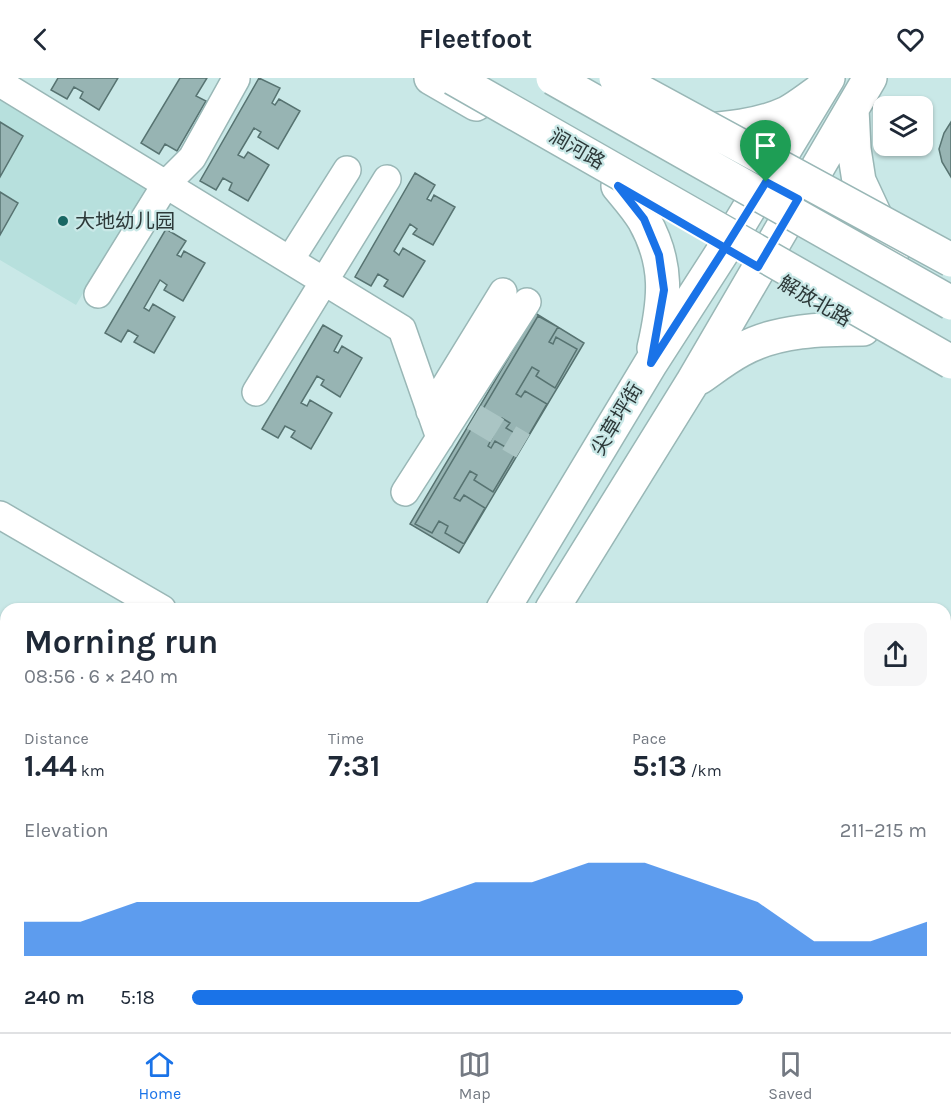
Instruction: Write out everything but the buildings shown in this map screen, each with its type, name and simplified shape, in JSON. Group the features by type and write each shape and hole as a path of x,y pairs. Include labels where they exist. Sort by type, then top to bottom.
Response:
{"main road":[{"name":"解放北路","path":"431,78 863,329 951,377"},
{"name":"涧河路","path":"453,78 951,362"},
{"name":"解放北路","path":"486,78 951,340"},
{"path":"553,78 951,303"},
{"path":"580,78 951,286"},
{"path":"616,78 951,260"},
{"path":"556,603 692,383 870,78"},
{"path":"676,132 722,129 756,122 787,112 824,85"},
{"name":"尖草坪街","path":"507,603 651,363 725,248 824,85"},
{"path":"852,109 854,149 860,182 892,252"},
{"path":"618,186 644,219 659,255 664,290 651,363"},
{"path":"692,383 741,349 785,334 826,329 863,329"}],"street":[{"path":"98,294 166,184 192,158 236,79"},
{"path":"16,85 145,159 166,184 402,329 440,438"},
{"path":"290,260 347,170"},
{"path":"256,392 387,178"},
{"path":"405,492 440,438 466,413 515,297 430,411"},
{"path":"0,515 152,603"}],"shaded area":[{"name":"大地幼儿园","path":"0,94 149,182 76,305 0,260"}],"tunnel":[{"path":"474,417 523,446"}],"place":[{"name":"大地幼儿园","path":"63,221"}],"route":[{"path":"766,182 725,248 618,186 644,219 659,255 664,290 651,363 725,248 758,267 798,199 766,182"}]}
